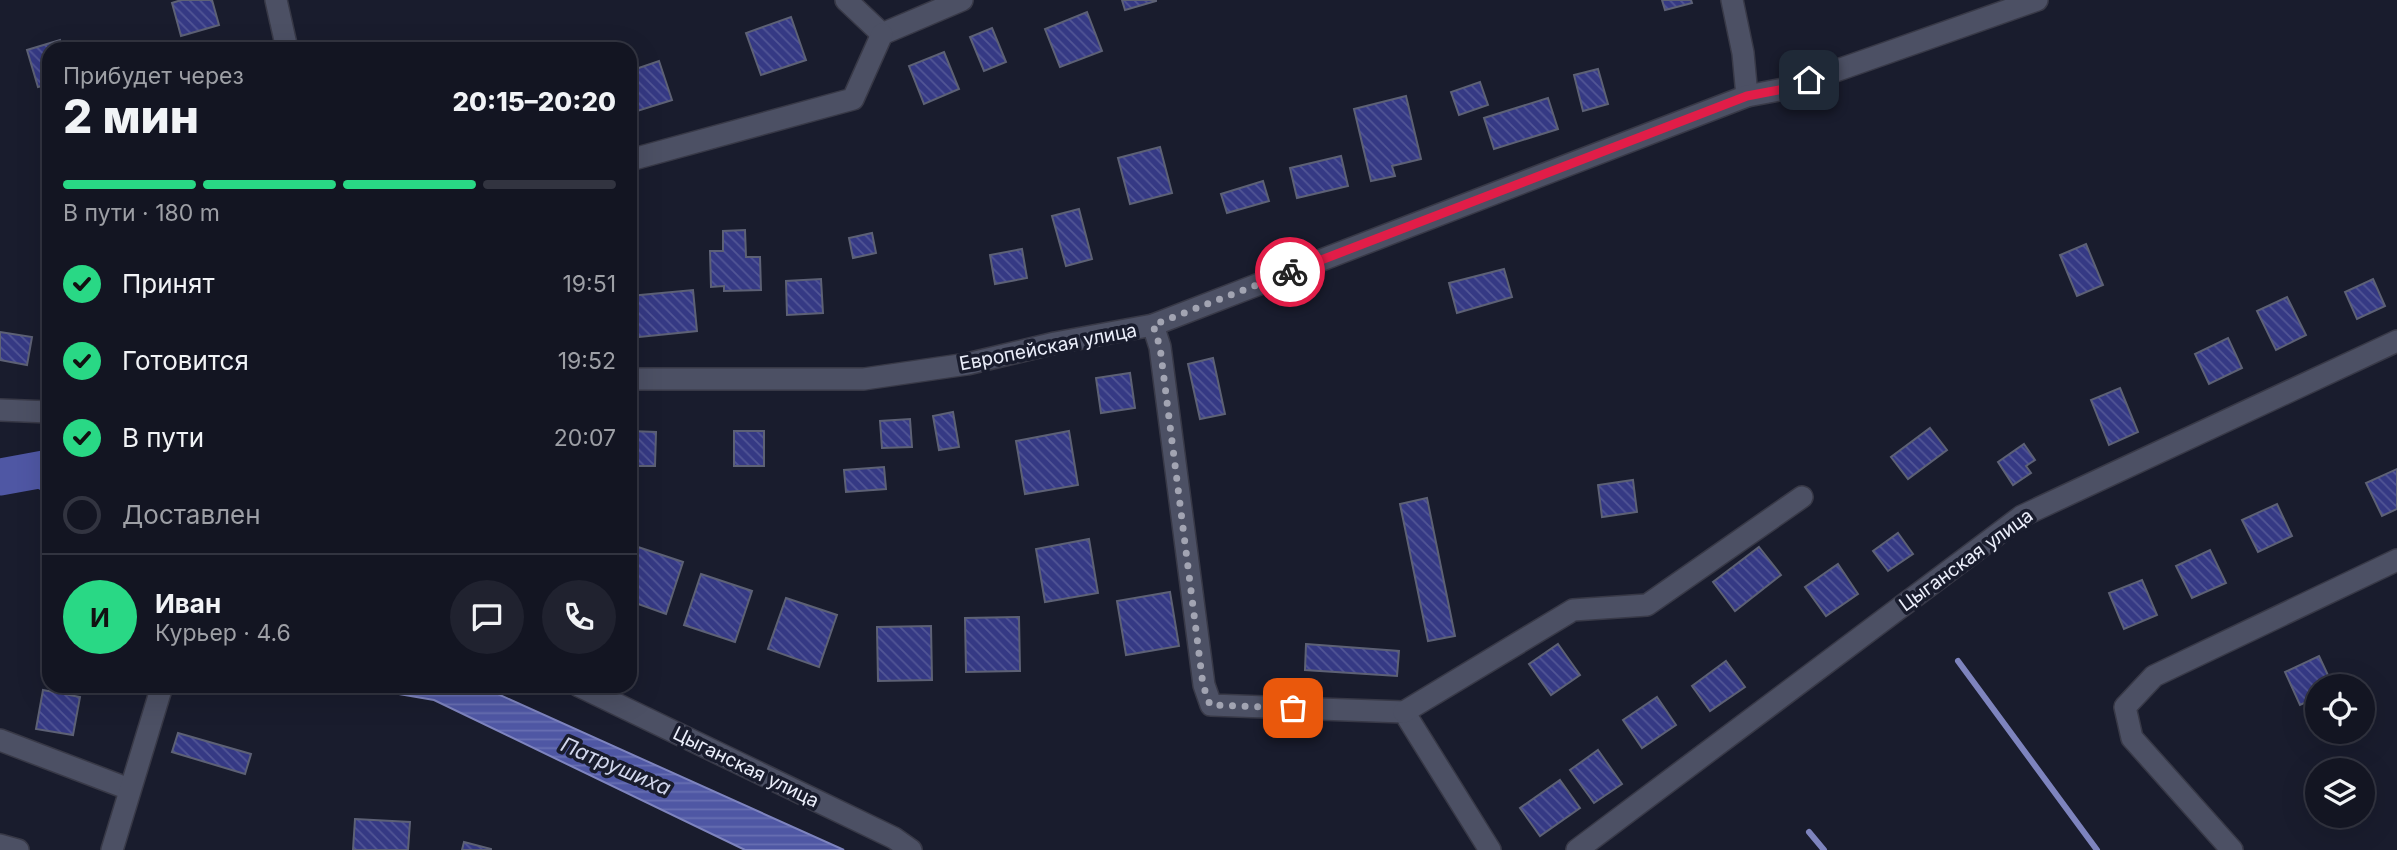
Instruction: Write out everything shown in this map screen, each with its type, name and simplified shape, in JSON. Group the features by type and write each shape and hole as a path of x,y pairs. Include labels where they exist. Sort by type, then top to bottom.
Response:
{"street":[{"path":"276,0 285,42"},
{"path":"846,0 882,34"},
{"path":"637,158 853,99 882,34 961,0"},
{"path":"1732,0 1743,53 1747,96"},
{"name":"Европейская улица","path":"637,379 864,379 967,364 1055,343 1153,325 1747,96 1784,89 2038,0"},
{"path":"1153,325 1160,347 1203,685 1210,705 1404,712 1573,610 1647,605 1802,498"},
{"name":"Цыганская улица","path":"1577,850 2022,516 2397,341"},
{"path":"0,410 42,412"},
{"path":"2232,850 2132,738 2125,707 2154,676 2397,560"},
{"path":"112,850 160,693"},
{"name":"Цыганская улица","path":"594,693 894,838 911,850"},
{"path":"1404,712 1490,850"},
{"path":"0,740 129,789"},
{"path":"0,845 18,850"}],"water":[{"path":"393,693 496,693 844,850 745,850 434,700"}],"building":[{"path":"181,0 212,0 219,25 181,36 172,3"},
{"path":"1122,0 1156,0 1156,1 1125,10"},
{"path":"1662,0 1691,0 1692,3 1665,10"},
{"path":"1087,12 1102,51 1060,67 1045,29"},
{"path":"791,17 806,60 761,75 746,33"},
{"path":"992,28 1006,62 984,71 970,37"},
{"path":"42,45 42,86 38,87 27,50"},
{"path":"944,52 959,89 924,104 909,66"},
{"path":"659,61 672,100 637,111 637,69"},
{"path":"1598,69 1608,104 1583,111 1574,75"},
{"path":"1480,82 1488,105 1459,115 1451,92"},
{"path":"1406,96 1421,159 1392,166 1395,176 1371,181 1354,109"},
{"path":"1548,98 1558,129 1494,149 1484,118"},
{"path":"1160,147 1172,193 1130,204 1118,158"},
{"path":"1341,156 1348,186 1297,198 1290,168"},
{"path":"1263,181 1269,201 1227,213 1221,194"},
{"path":"1079,209 1092,259 1066,266 1052,216"},
{"path":"745,230 746,257 760,257 761,290 724,291 724,286 711,287 710,251 723,251 723,231"},
{"path":"872,233 876,253 853,258 849,238"},
{"path":"2086,244 2103,285 2077,296 2060,255"},
{"path":"1022,249 1027,278 995,284 990,255"},
{"path":"1504,269 1512,297 1457,313 1449,283"},
{"path":"821,279 823,313 787,315 786,281"},
{"path":"2373,279 2385,306 2357,319 2345,292"},
{"path":"693,290 697,331 637,337 637,295"},
{"path":"2287,297 2306,335 2276,350 2257,311"},
{"path":"0,332 32,337 27,365 0,360"},
{"path":"2228,338 2242,368 2209,384 2195,354"},
{"path":"1213,358 1225,414 1200,419 1188,364"},
{"path":"1130,373 1135,408 1101,413 1096,378"},
{"path":"2120,388 2138,432 2109,445 2091,400"},
{"path":"953,412 959,447 939,450 933,416"},
{"path":"910,419 912,447 882,448 880,421"},
{"path":"1930,428 1947,450 1908,479 1891,457"},
{"path":"637,431 656,432 655,466 637,466"},
{"path":"734,431 764,431 764,466 734,466"},
{"path":"1069,431 1078,485 1025,494 1016,441"},
{"path":"2024,444 2035,460 2026,466 2031,473 2013,485 1998,462"},
{"path":"884,467 886,489 846,492 844,470"},
{"path":"2397,469 2397,509 2382,516 2366,483"},
{"path":"1633,480 1637,512 1602,517 1598,485"},
{"path":"1427,498 1455,636 1428,641 1400,504"},
{"path":"2277,504 2292,536 2258,552 2242,520"},
{"path":"1898,533 1913,554 1888,571 1873,551"},
{"path":"1089,539 1098,593 1045,602 1036,549"},
{"path":"637,547 683,562 666,614 637,604"},
{"path":"1759,547 1781,575 1735,611 1713,582"},
{"path":"2210,550 2226,583 2192,598 2176,566"},
{"path":"1838,564 1858,594 1826,616 1805,587"},
{"path":"701,574 752,591 735,642 684,625"},
{"path":"2142,580 2157,615 2124,629 2109,593"},
{"path":"1170,592 1179,646 1126,655 1117,601"},
{"path":"786,598 837,615 819,667 768,649"},
{"path":"1019,617 1020,671 966,672 965,618"},
{"path":"931,626 932,680 878,681 877,627"},
{"path":"1306,644 1399,651 1397,676 1305,670"},
{"path":"1558,644 1580,675 1551,695 1529,664"},
{"path":"2319,656 2327,674 2305,674 2305,703 2300,705 2285,672"},
{"path":"1726,661 1745,687 1710,711 1692,686"},
{"path":"42,693 80,697 73,735 36,729"},
{"path":"1657,697 1676,725 1642,748 1623,720"},
{"path":"178,733 251,754 245,774 172,752"},
{"path":"1598,750 1622,784 1594,803 1570,770"},
{"path":"1560,780 1580,808 1540,836 1520,808"},
{"path":"355,819 410,822 408,850 353,850"},
{"path":"464,842 491,849 491,850 462,850"}],"waterway":[{"name":"Патрушиха","path":"0,477 42,469"},
{"path":"1958,661 2097,850"},
{"path":"1809,832 1824,850"}],"way so far":[{"path":"1290,272 1153,325 1160,347 1203,685 1210,705 1293,708"}],"route":[{"path":"1290,272 1747,96 1784,89 1809,80"}]}
